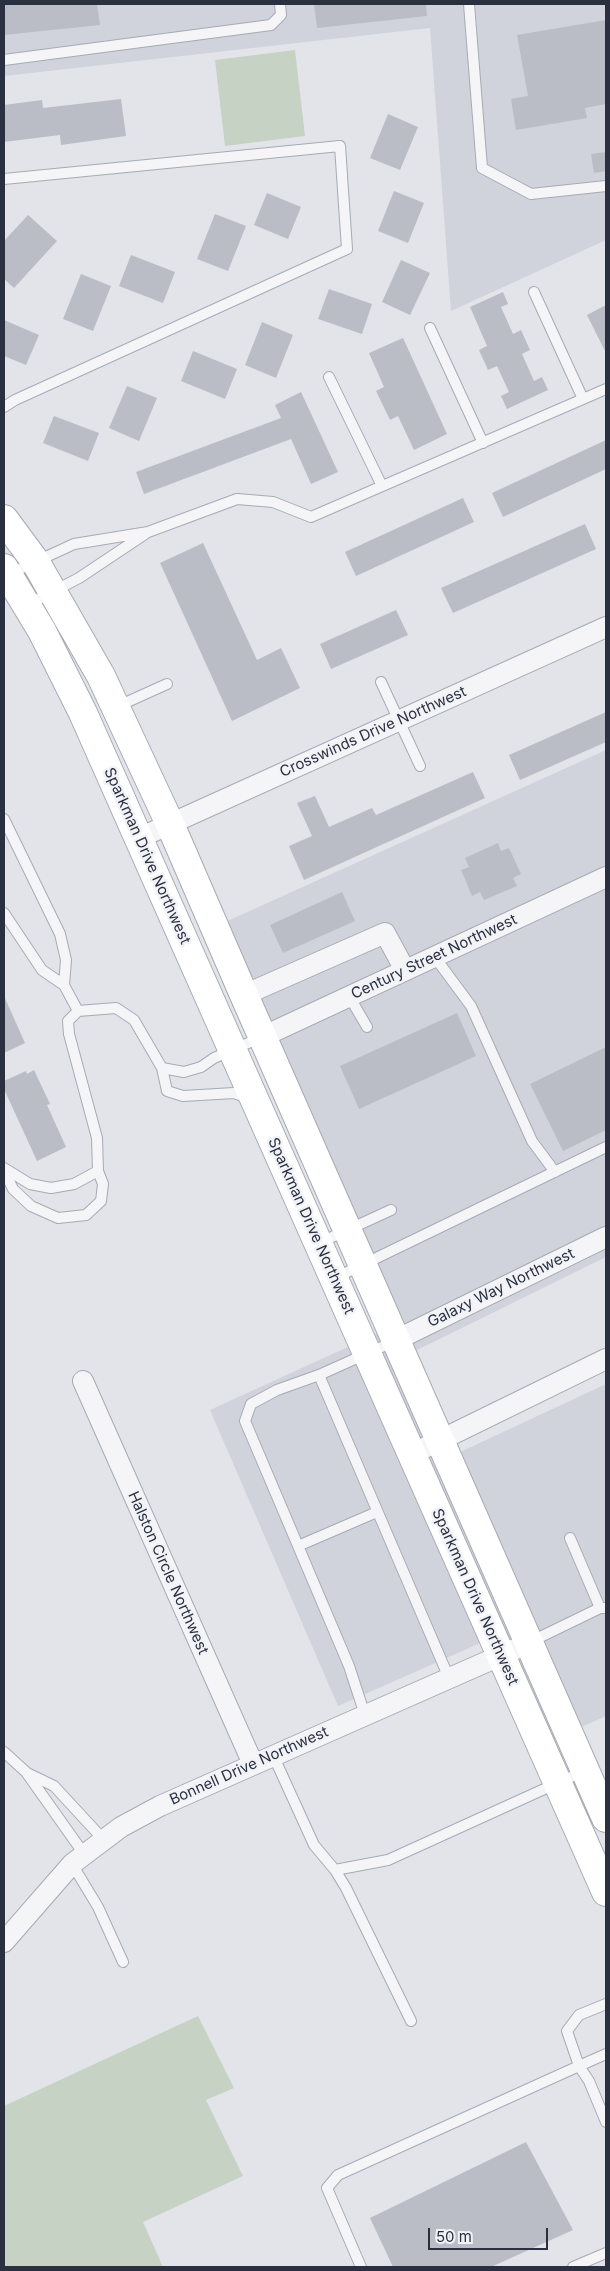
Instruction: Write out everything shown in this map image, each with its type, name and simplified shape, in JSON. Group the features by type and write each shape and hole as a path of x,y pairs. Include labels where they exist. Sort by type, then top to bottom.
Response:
{"main road":[{"name":"Sparkman Drive Northwest","path":"4,519 35,561 101,676 170,824 606,1818"},
{"name":"Sparkman Drive Northwest","path":"6,571 42,631 83,714 558,1783 600,1860 606,1892"}],"street":[{"name":"Crosswinds Drive Northwest","path":"139,838 606,627"},
{"name":"Century Street Northwest","path":"262,1037 606,877"},
{"path":"244,995 385,933 405,970"},
{"name":"Galaxy Way Northwest","path":"396,1340 606,1237"},
{"path":"412,1454 606,1359"},
{"name":"Halston Circle Northwest","path":"83,1381 253,1764"},
{"name":"Bonnell Drive Northwest","path":"4,1942 78,1859 103,1839 160,1806 529,1643"}],"lane":[{"path":"4,60 271,26 282,15 280,4"},
{"path":"469,4 482,168 530,194 606,186"},
{"path":"4,179 340,146 347,249 15,400 4,407"},
{"path":"534,292 583,399"},
{"path":"430,328 483,443"},
{"path":"329,377 382,486"},
{"path":"6,571 74,544 148,532 237,498 273,502 311,517 606,389"},
{"path":"27,605 79,578 148,532"},
{"path":"381,682 420,766"},
{"path":"115,707 167,684"},
{"path":"4,820 60,934 66,960 64,985"},
{"path":"4,913 42,970 64,985 78,1011"},
{"path":"434,956 471,1006 532,1141 555,1172"},
{"path":"349,996 367,1027"},
{"path":"4,1170 13,1189 31,1206 58,1218 86,1215 101,1201 103,1184 98,1171 97,1138 88,1097 69,1034 68,1021 78,1011 116,1008 134,1020 162,1068 167,1091 183,1096 234,1093 256,1101"},
{"path":"162,1068 184,1072 201,1067 214,1058 234,1051 262,1037"},
{"path":"334,1278 606,1147"},
{"path":"4,1170 30,1184 51,1188 74,1184 98,1171"},
{"path":"319,1243 391,1210"},
{"path":"364,1715 349,1666 245,1421 251,1404 278,1390 319,1375 396,1340"},
{"path":"319,1375 449,1678"},
{"path":"298,1546 378,1512"},
{"path":"529,1643 603,1608 570,1538"},
{"path":"4,1752 26,1772 54,1786 103,1839"},
{"path":"273,1755 314,1845 335,1870 346,1888 412,2021"},
{"path":"335,1870 388,1860 585,1770"},
{"path":"26,1772 78,1859 124,1962"},
{"path":"606,2004 579,2015 567,2031 579,2066 589,2081 606,2122"},
{"path":"361,2267 327,2188 338,2175 606,2054"},
{"path":"573,2267 606,2253"}],"shaded area":[{"path":"4,4 606,4 606,240 451,311 430,28 4,76"},
{"path":"606,750 606,1257 411,1353 456,1454 606,1384 606,1716 535,1748 485,1641 338,1706 210,1410 398,1324 223,923"}],"green space":[{"path":"295,50 305,136 225,146 215,60"},
{"path":"198,2016 234,2088 206,2100 243,2176 143,2222 163,2267 4,2267 4,2106"}],"building":[{"path":"4,4 97,4 100,25 4,35"},
{"path":"314,4 426,4 427,16 317,28"},
{"path":"606,20 606,104 585,108 587,118 516,130 511,99 528,96 517,35"},
{"path":"121,99 126,136 61,145 60,135 4,142 4,105 42,100 43,108"},
{"path":"388,114 418,127 400,170 370,158"},
{"path":"606,152 606,171 594,173 591,154"},
{"path":"394,191 424,203 408,243 378,231"},
{"path":"267,193 301,207 288,239 254,225"},
{"path":"215,214 246,226 228,271 197,259"},
{"path":"28,215 57,241 14,288 4,279 4,241"},
{"path":"131,255 175,272 163,303 119,286"},
{"path":"401,260 430,273 410,315 382,302"},
{"path":"81,274 111,286 93,331 63,319"},
{"path":"329,289 372,304 362,334 318,319"},
{"path":"503,292 508,304 501,307 513,334 521,330 530,350 522,354 534,381 542,377 548,390 507,409 501,396 509,392 497,366 488,370 479,350 487,346 470,307"},
{"path":"606,305 606,353 587,315"},
{"path":"4,320 39,335 26,365 4,356"},
{"path":"262,322 293,335 276,378 245,365"},
{"path":"403,338 447,434 414,450 398,416 390,420 376,391 384,387 369,353"},
{"path":"193,351 237,369 225,399 181,381"},
{"path":"127,386 157,398 139,441 109,428"},
{"path":"301,392 338,472 311,484 291,439 144,494 136,472 281,418 275,405"},
{"path":"54,416 99,433 88,461 43,443"},
{"path":"606,440 606,469 503,517 492,493"},
{"path":"463,498 474,522 356,576 345,552"},
{"path":"585,524 596,549 453,613 441,588"},
{"path":"203,543 257,660 281,648 300,688 232,721 160,563"},
{"path":"396,610 408,635 331,669 320,644"},
{"path":"606,712 606,742 520,780 509,755"},
{"path":"473,772 485,798 304,880 289,846 312,836 297,803 315,796 329,827 372,808 376,815"},
{"path":"498,843 501,851 509,848 521,874 513,878 517,886 484,900 480,892 472,896 461,870 469,867 465,858"},
{"path":"342,892 355,921 283,953 270,925"},
{"path":"4,996 25,1043 4,1053"},
{"path":"457,1013 476,1056 359,1109 340,1066"},
{"path":"606,1047 606,1130 563,1151 530,1084"},
{"path":"34,1070 50,1104 47,1105 66,1147 37,1161 4,1089 4,1081 26,1071 27,1074"},
{"path":"526,2142 573,2230 491,2267 393,2267 370,2218"}]}
